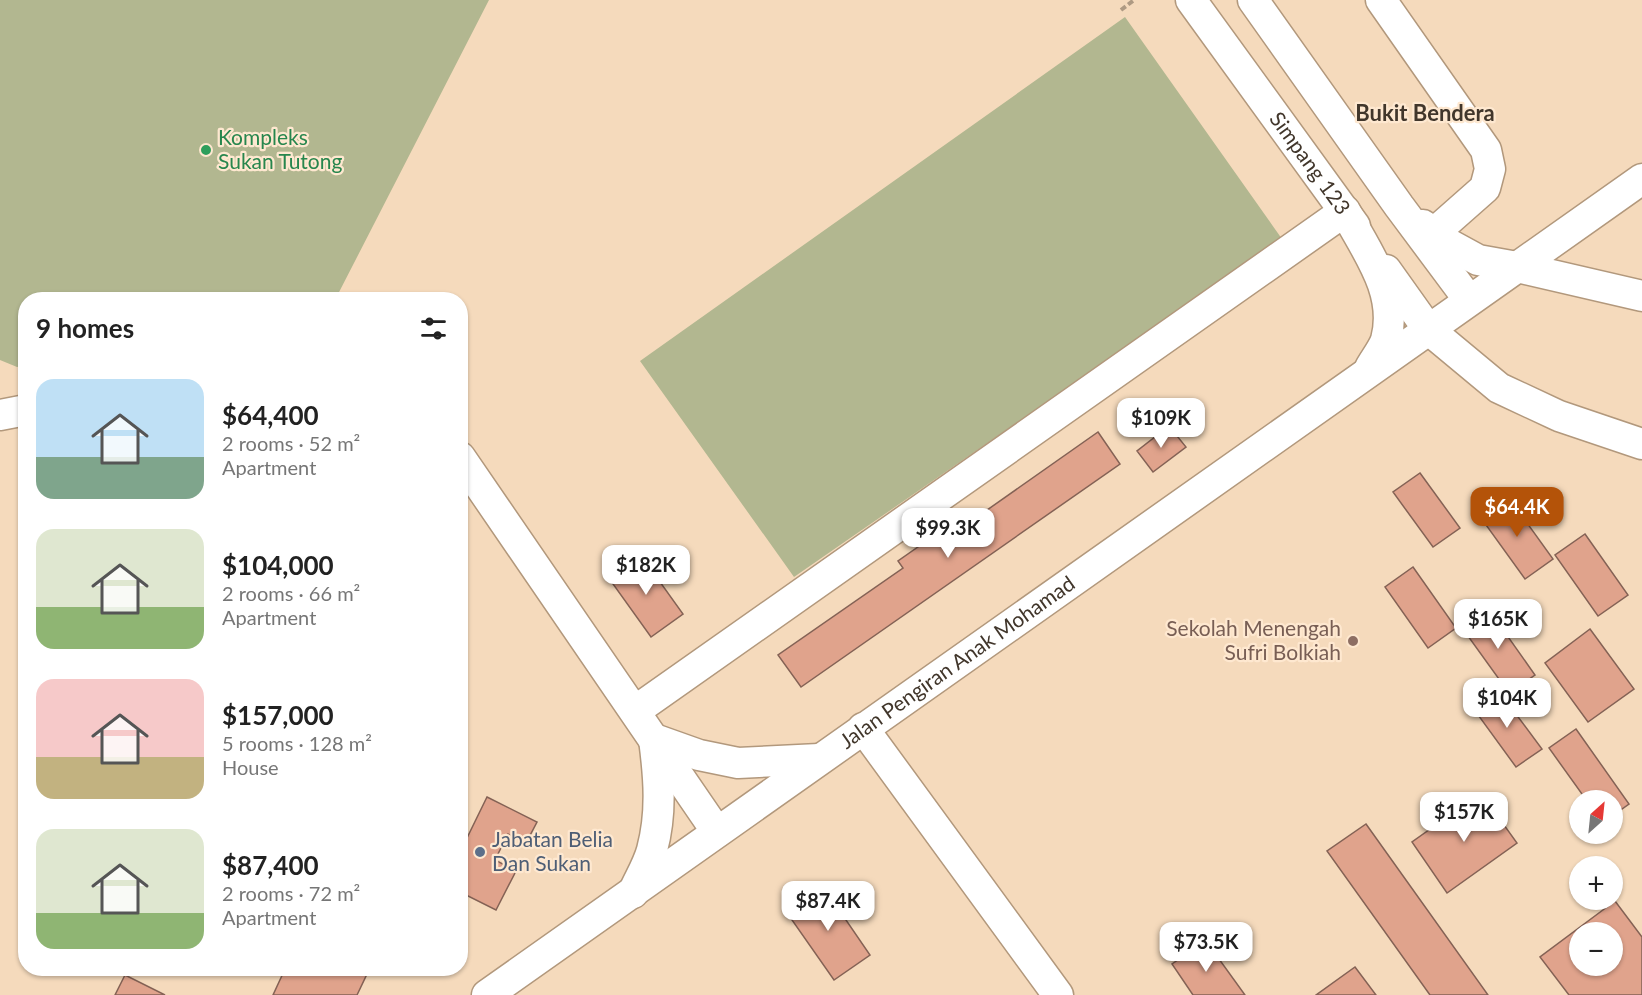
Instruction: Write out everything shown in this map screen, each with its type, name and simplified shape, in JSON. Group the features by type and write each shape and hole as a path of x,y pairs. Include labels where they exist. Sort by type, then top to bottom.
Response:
{"street":[{"name":"Simpang 123","path":"1191,0 1428,329 1499,388 1559,416 1642,444"},
{"path":"1252,0 1469,300"},
{"path":"1381,0 1486,150 1490,169 1485,188 1434,233"},
{"name":"Jalan Pengiran Anak Mohamad","path":"488,995 820,758 1642,179"},
{"path":"1399,206 1445,242 1478,260 1642,296"},
{"path":"635,711 1345,211 1387,293 1390,316 1385,342 1367,373"},
{"path":"0,415 18,412"},
{"path":"468,469 717,832"},
{"path":"863,728 1058,995"},
{"path":"654,739 699,755 738,763 820,758"},
{"path":"633,893 651,852 660,810 654,739"}],"path":[{"path":"1121,10 1134,0"}],"green space":[{"name":"Kompleks Sukan Tutong","path":"0,0 489,0 339,292 18,292 18,367 0,360"},
{"path":"1125,17 1282,239 794,577 640,361"}],"building":[{"path":"1169,426 1186,447 1153,472 1137,451"},
{"path":"1098,432 1120,464 801,687 778,655 903,568 898,561 965,514 970,522"},
{"path":"1420,473 1460,528 1433,547 1393,492"},
{"path":"1509,498 1553,559 1525,579 1481,518"},
{"path":"1585,534 1628,595 1598,616 1555,555"},
{"path":"640,554 683,614 651,637 608,577"},
{"path":"1413,567 1456,628 1428,648 1385,587"},
{"path":"1487,607 1535,675 1509,693 1460,625"},
{"path":"1590,629 1634,689 1588,722 1545,663"},
{"path":"1498,690 1542,749 1516,767 1473,708"},
{"path":"1576,729 1619,790 1579,790 1549,748"},
{"path":"1481,793 1517,843 1447,893 1412,842"},
{"path":"1623,796 1629,804 1623,808"},
{"name":"Jabatan Belia Dan Sukan","path":"487,797 537,822 526,843 508,834 495,860 516,871 496,910 468,896 468,836"},
{"path":"1366,824 1488,995 1430,995 1327,851"},
{"path":"822,885 870,955 834,980 785,910"},
{"path":"1603,910 1622,910 1642,937 1642,995 1569,995 1540,957 1569,935 1569,976 1623,976 1623,922 1587,922"},
{"path":"1206,941 1245,995 1193,995 1172,964"},
{"path":"1355,967 1376,995 1316,995"},
{"path":"124,976 127,976 165,995 115,995"},
{"path":"282,976 366,976 357,995 273,995"}],"place":[{"name":"Kompleks Sukan Tutong","path":"206,150"},
{"name":"Sekolah Menengah Sufri Bolkiah","path":"1353,641"},
{"name":"Jabatan Belia Dan Sukan","path":"480,852"}],"district":[{"name":"Bukit Bendera","path":"1425,113"}]}
